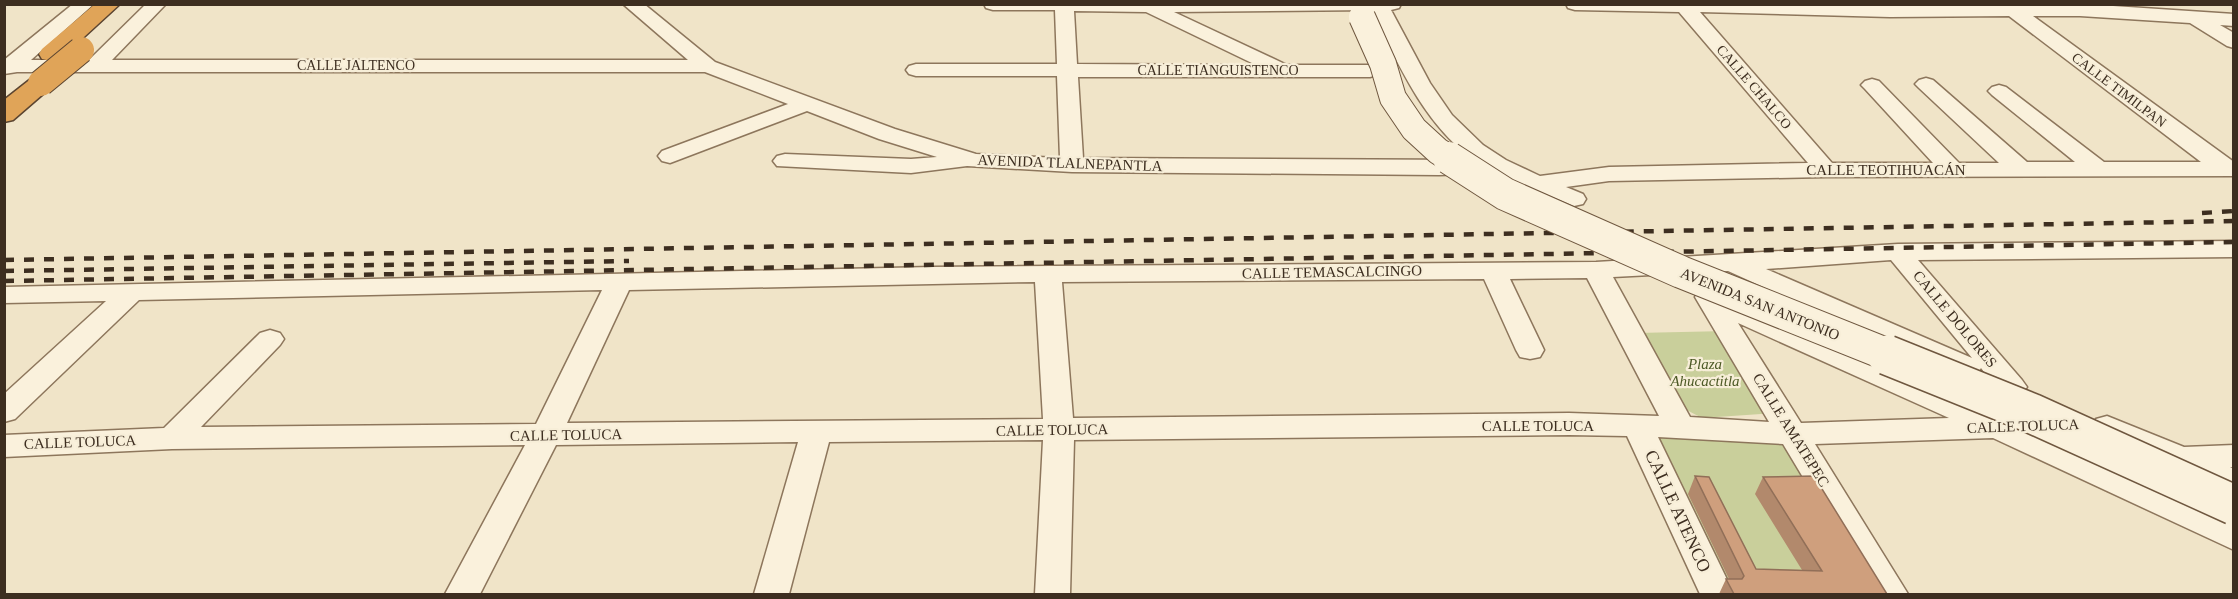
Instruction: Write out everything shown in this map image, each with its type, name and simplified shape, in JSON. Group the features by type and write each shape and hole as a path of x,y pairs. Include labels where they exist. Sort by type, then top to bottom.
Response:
{"highway":[{"path":"8,76 51,54 109,4"},
{"path":"4,114 41,83 87,58 135,4"}],"main road":[{"name":"AVENIDA SAN ANTONIO","path":"1367,9 1393,98 1414,129 1438,151 1505,194 1680,272 2031,413 2234,505"}],"street":[{"path":"8,76 85,4"},
{"path":"87,58 157,4"},
{"name":"AVENIDA TLALNEPANTLA","path":"632,4 708,66 887,134 974,161 1072,165 1439,168 1500,166"},
{"path":"993,4 1367,9 1392,4"},
{"path":"1575,4 1999,8 2080,10 2234,20"},
{"path":"2172,4 2234,42"},
{"path":"1064,6 1072,165"},
{"path":"1145,6 1285,71"},
{"name":"CALLE CHALCO","path":"1683,6 1826,170"},
{"name":"CALLE TIMILPAN","path":"1999,8 2229,169"},
{"path":"1367,9 1457,133 1476,150 1500,166 1574,200"},
{"name":"CALLE JALTENCO","path":"8,76 87,58 708,66"},
{"name":"CALLE TIANGUISTENCO","path":"916,70 1370,71"},
{"path":"1926,84 2020,169"},
{"path":"1872,86 1953,170"},
{"path":"1999,92 2098,169"},
{"path":"670,156 809,103"},
{"path":"785,161 911,166 974,161"},
{"name":"CALLE TEOTIHUACÁN","path":"1538,183 1609,174 1826,170 2229,169"},
{"name":"CALLE TEMASCALCINGO","path":"4,296 1048,274 1596,270 1732,264 1898,252 2234,249"},
{"name":"CALLE DOLORES","path":"1898,252 2012,387"},
{"name":"AVENIDA SAN ANTONIO","path":"1732,264 2234,482"},
{"name":"CALLE AMATEPEC","path":"1689,266 1891,594"},
{"path":"1493,270 1530,350"},
{"path":"1596,270 1680,427"},
{"path":"1048,274 1059,430 1053,594"},
{"path":"463,594 546,435 619,282"},
{"path":"4,412 131,293"},
{"name":"AVENIDA SAN ANTONIO","path":"1710,300 1997,427 2234,537"},
{"path":"172,438 270,339"},
{"name":"CALLE TOLUCA","path":"4,446 172,438 1569,424 1638,428 1680,427 1794,434 2098,424"},
{"name":"CALLE ATENCO","path":"1638,428 1718,594"},
{"path":"772,594 816,432"},
{"path":"2181,458 2234,456"}],"green space":[{"name":"Plaza Ahucactitla","path":"1727,331 1776,413 1702,418 1677,405 1636,333"},
{"path":"1644,427 1791,438 1890,594 1719,594"}],"building":[{"path":"1695,476 1709,477 1756,569 1822,571 1763,477 1814,476 1887,594 1734,594 1726,579 1742,579 1744,576"}],"railway":[{"path":"2202,213 2234,211"},
{"path":"4,260 2234,221"},
{"path":"4,281 2234,242"},
{"path":"4,271 629,261"}]}
